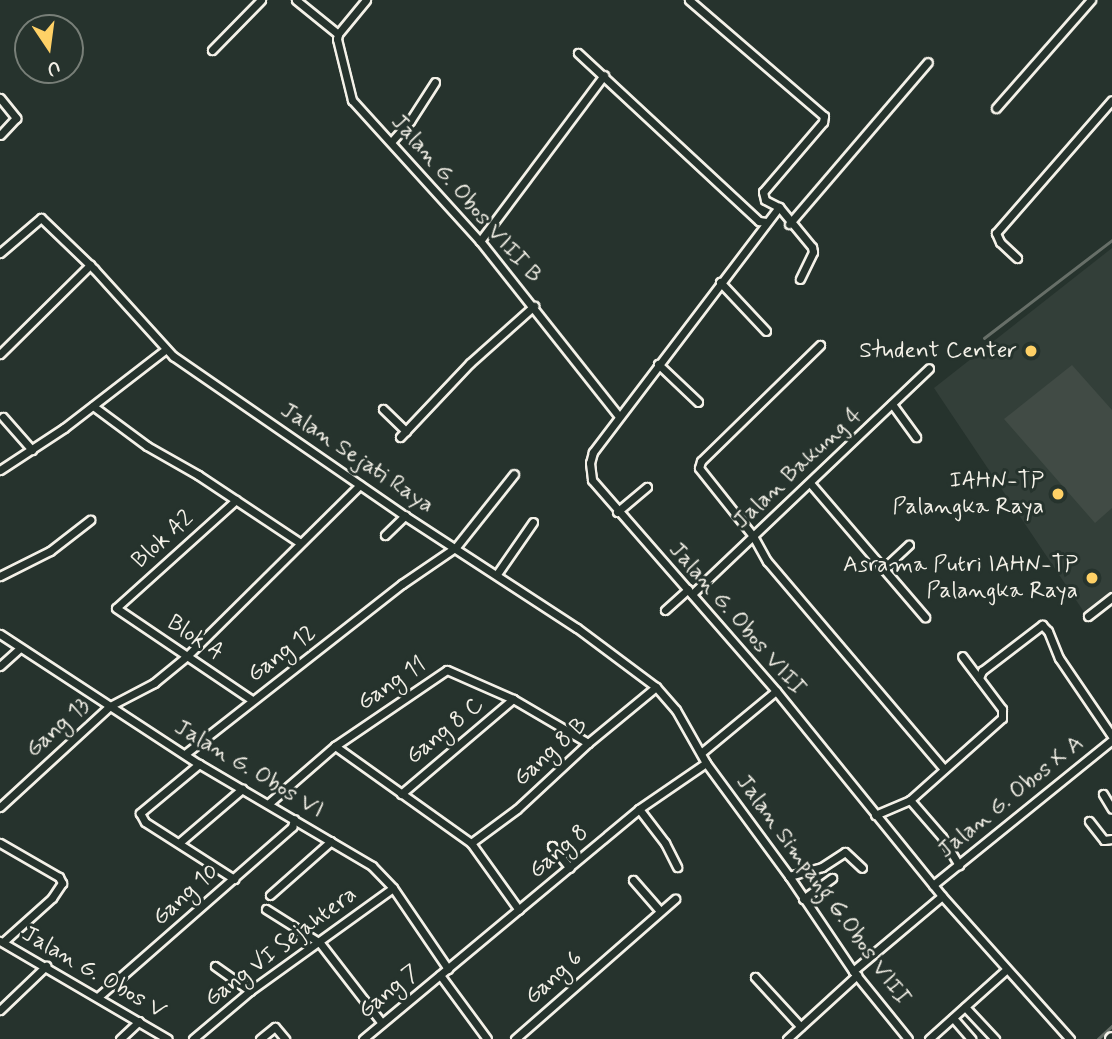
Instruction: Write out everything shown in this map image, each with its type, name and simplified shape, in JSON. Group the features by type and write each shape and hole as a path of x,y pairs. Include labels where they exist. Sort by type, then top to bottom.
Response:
{"street":[{"path":"212,50 261,0"},
{"path":"296,0 338,34 364,1"},
{"path":"689,0 824,116 823,122 764,189 765,200 779,207 789,224 810,242 813,252 800,279"},
{"path":"996,108 1091,0"},
{"name":"Jalan G. Obos VIII B","path":"338,34 338,47 348,91 480,241 618,415"},
{"path":"578,53 759,221 766,222"},
{"path":"789,224 928,62"},
{"path":"480,241 604,75"},
{"path":"392,141 410,121 435,82"},
{"path":"0,98 16,118 0,135"},
{"path":"1017,258 1000,242 996,233 1112,100"},
{"name":"Jalan G. Obos VIII","path":"779,207 618,415 593,452 590,463 595,486 776,691 942,896 1070,1039"},
{"name":"Jalan Sejati Raya","path":"0,253 41,218 90,265 165,350 405,516 497,573 656,687 676,710 701,753"},
{"path":"0,355 90,265"},
{"path":"720,282 766,331"},
{"path":"400,438 470,363 534,306"},
{"path":"820,345 700,463 701,471 753,536 767,561 944,769"},
{"path":"0,470 93,406 165,350"},
{"path":"657,364 698,402"},
{"name":"Jalan Bakung 4","path":"666,610 753,536 929,368"},
{"path":"892,404 916,437"},
{"path":"93,406 147,446 299,542"},
{"path":"383,409 406,431"},
{"path":"3,417 32,450"},
{"name":"Gang 12","path":"185,754 402,584 456,547 514,474"},
{"path":"810,483 925,617"},
{"name":"Gang 13","path":"0,807 110,706 154,683 187,656 299,542 360,485"},
{"path":"617,512 647,487"},
{"name":"Blok A2","path":"116,608 236,500"},
{"path":"385,535 405,516"},
{"path":"0,576 50,551 90,520"},
{"path":"497,573 533,522"},
{"path":"886,570 909,545"},
{"path":"1087,617 1112,597"},
{"name":"Blok A","path":"116,608 252,700"},
{"path":"979,678 982,671 1042,625 1112,738"},
{"name":"Jalan G. Obos VI","path":"0,634 19,649 200,764 372,866 393,888 448,969"},
{"path":"0,666 19,649"},
{"path":"875,815 910,800 1002,718 1002,709 962,656"},
{"name":"Gang 11","path":"268,804 335,746 447,670 513,699 587,743"},
{"name":"Gang 8 B","path":"471,844 517,809 587,743 656,687"},
{"path":"701,753 776,691"},
{"name":"Gang 8 C","path":"401,794 513,699"},
{"name":"Jalan G. Obos X A","path":"933,885 1112,738"},
{"path":"335,746 471,844 519,910"},
{"name":"Jalan Simpang G.Obos VIII","path":"701,753 855,973 908,1039"},
{"name":"Gang 8","path":"440,975 639,809 706,763"},
{"path":"200,764 140,813 145,822 234,879"},
{"path":"180,842 242,789"},
{"path":"1103,794 1112,809"},
{"path":"910,800 942,837 959,865"},
{"path":"639,809 665,843 677,867"},
{"name":"Gang 10","path":"99,996 292,827 295,819"},
{"path":"1089,821 1104,840 1112,839"},
{"path":"270,895 331,841"},
{"path":"0,843 59,877 62,883 52,898 1,941"},
{"path":"552,846 570,869"},
{"path":"789,876 822,867 845,852 862,868"},
{"path":"803,899 832,878"},
{"path":"633,880 660,911"},
{"name":"Gang VI Sejahtera","path":"193,1039 250,991 393,888"},
{"path":"787,1039 855,973 942,896"},
{"name":"Gang 6","path":"515,1039 675,899"},
{"path":"267,909 320,943 381,1022"},
{"name":"Jalan G. Obos V","path":"1,941 99,996 168,1039"},
{"path":"0,1010 46,966"},
{"path":"215,966 250,991"},
{"path":"929,1039 1006,970"},
{"path":"440,975 487,1039"},
{"name":"Gang 7","path":"367,1038 381,1022 440,975"},
{"path":"755,977 800,1026"},
{"path":"965,1007 995,1039"},
{"path":"953,1018 971,1039"},
{"path":"120,1039 139,1021"},
{"path":"260,1039 275,1027 285,1039"}],"shaded area":[{"name":"IAHN-TP Palangka Raya","path":"1112,248 1112,599 1088,618 934,388"},
{"path":"1072,365 1112,410 1112,508 1095,523 1004,419"}],"waterway":[{"path":"984,338 1112,240"},
{"path":"1098,1039 1112,1026"}],"place":[{"name":"Student Center","path":"1031,351"},
{"name":"IAHN-TP Palangka Raya","path":"1058,494"},
{"name":"Asrama Putri IAHN-TP Palangka Raya","path":"1092,578"}]}
